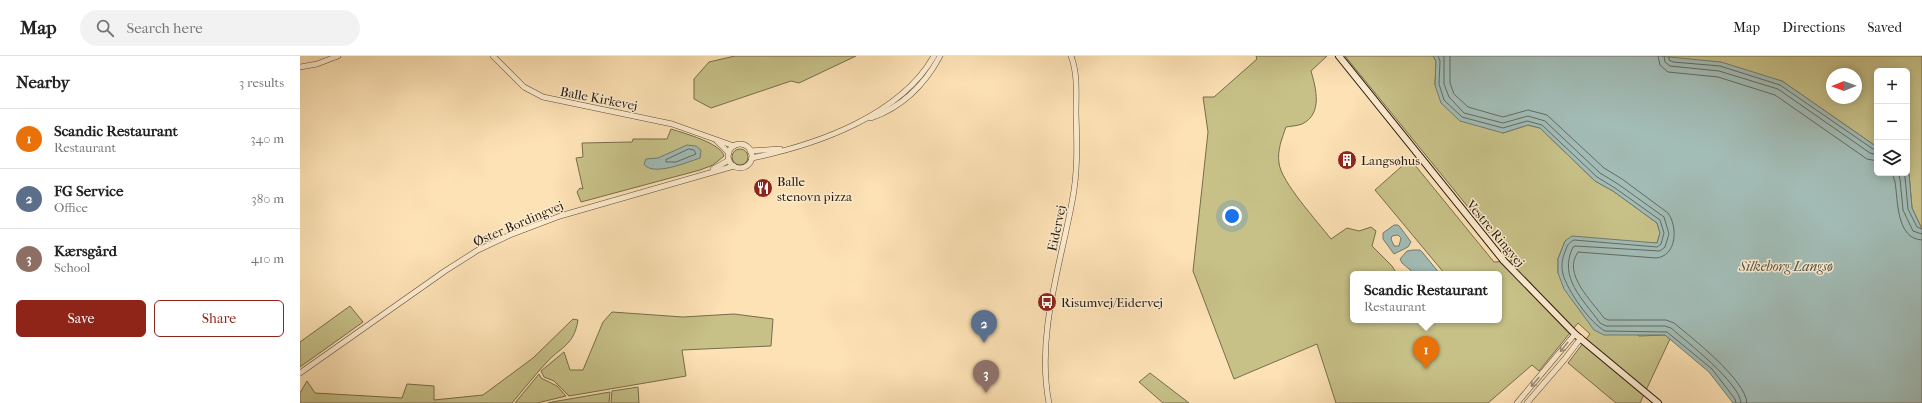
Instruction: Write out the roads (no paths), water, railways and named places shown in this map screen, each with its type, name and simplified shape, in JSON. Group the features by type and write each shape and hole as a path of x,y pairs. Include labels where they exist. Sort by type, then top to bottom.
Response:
{"main road":[{"name":"Vestre Ringvej","path":"1340,56 1504,262 1578,336 1658,403"}],"street":[{"path":"300,67 316,64 338,56"},
{"name":"Balle Kirkevej","path":"493,56 524,87 543,97 672,124 734,146"},
{"path":"752,158 750,151 743,145 734,146 729,153 729,160 734,166 745,167 752,158 817,140 853,124 896,100 911,87 934,56"},
{"path":"853,124 883,114 898,104 923,81 940,56"},
{"name":"Eidervej","path":"1049,403 1045,365 1047,334 1072,202 1077,161 1076,78 1071,56"},
{"name":"Balle Kirkevej","path":"713,138 729,153"},
{"path":"750,151 791,148"},
{"name":"Øster Bordingvej","path":"705,173 729,160"},
{"name":"Øster Bordingvej","path":"300,373 445,270 478,250 522,230 560,216 705,173 734,166"},
{"path":"1517,403 1578,336"},
{"path":"1527,403 1564,360 1578,336"}],"water":[{"name":"Silkeborg Langsø","path":"1433,56 1659,56 1721,62 1782,81 1874,145 1874,176 1909,176 1912,208 1922,229 1922,403 1733,403 1709,372 1665,335 1604,335 1594,330 1564,289 1558,273 1558,259 1565,241 1572,236 1657,243 1660,233 1657,223 1613,191 1595,181 1540,128 1528,125 1503,133 1460,121 1441,103 1435,85 1436,61"},
{"path":"687,145 696,146 701,150 700,158 662,169 648,168 644,164 646,159 658,158"},
{"path":"1394,225 1398,225 1411,242 1408,247 1394,254 1383,239 1383,233","holes":["1398,235 1401,238 1399,246 1394,246 1391,239 1392,236"]},
{"path":"1420,250 1438,271 1411,271 1402,263 1400,259 1407,251"}],"place":[{"name":"Langsøhus","path":"1347,160"},
{"name":"Balle stenovn pizza","path":"763,188"},
{"name":"Risumvej/Eidervej","path":"1047,302"},
{"name":"FG Service","path":"984,343"},
{"name":"Scandic Restaurant","path":"1426,369"},
{"name":"Kærsgård","path":"986,393"}]}
